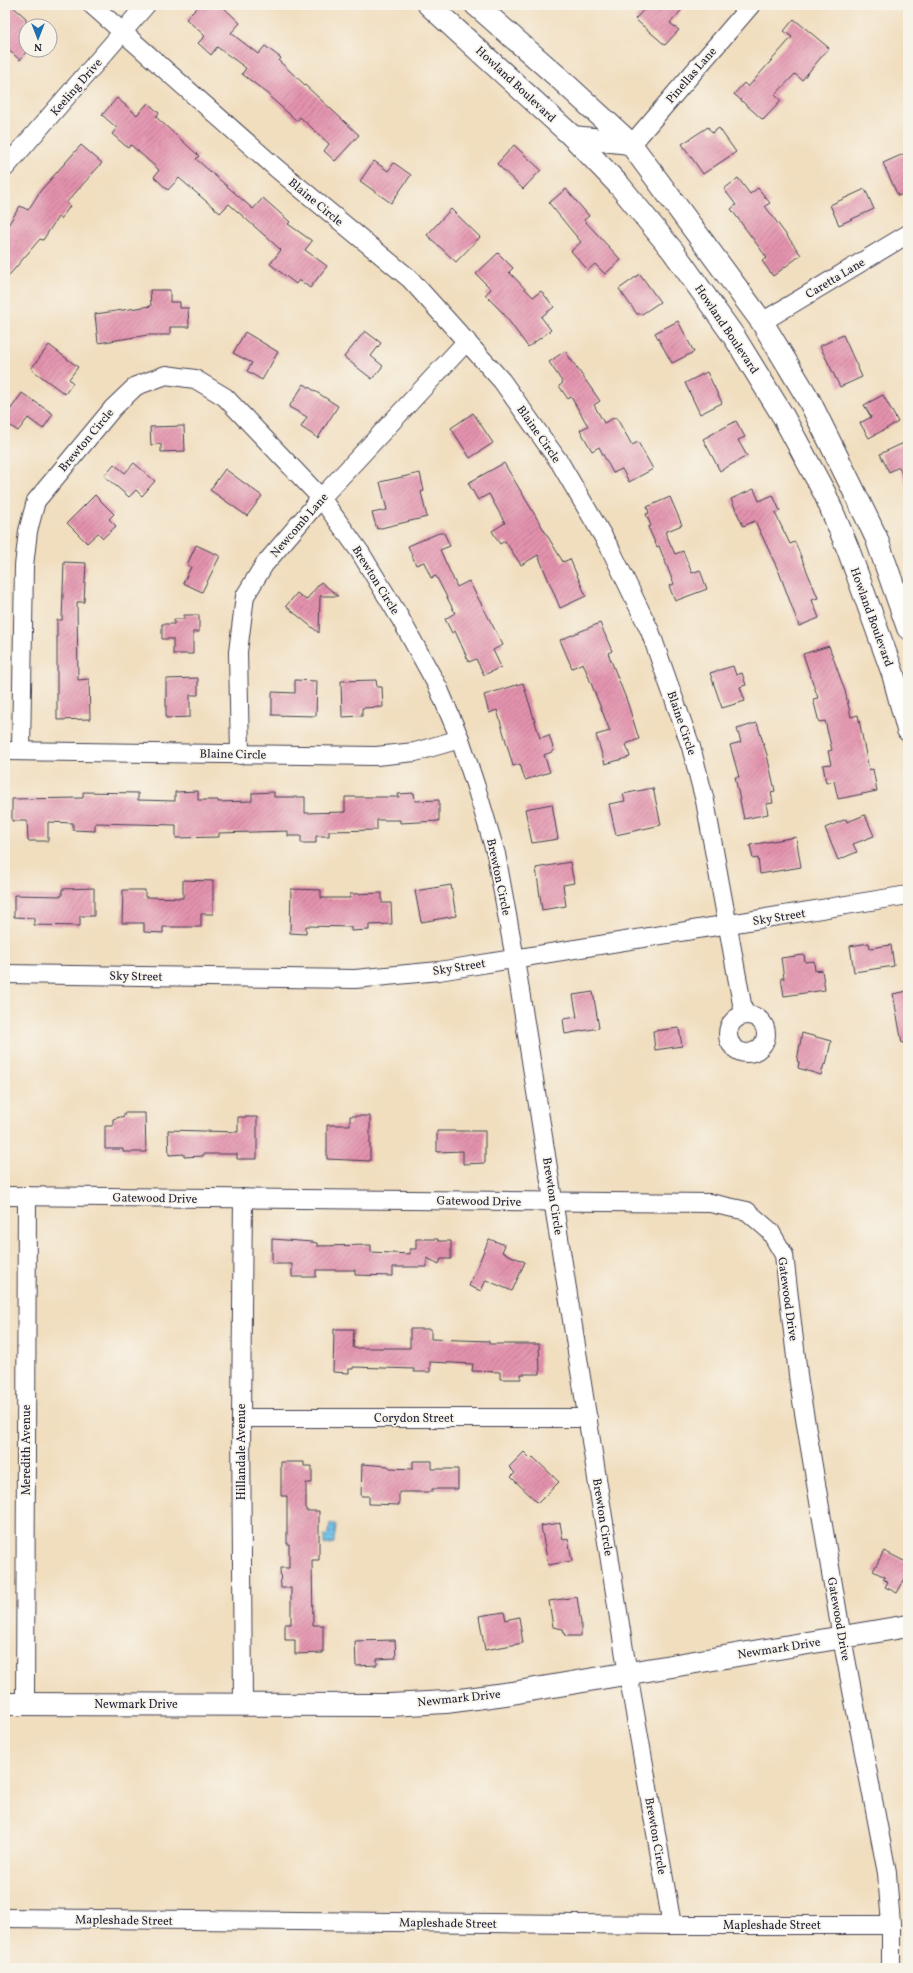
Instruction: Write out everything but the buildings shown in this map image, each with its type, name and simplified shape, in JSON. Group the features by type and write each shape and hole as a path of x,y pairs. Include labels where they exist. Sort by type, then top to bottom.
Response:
{"main road":[{"name":"Howland Boulevard","path":"429,5 572,137 619,185 673,252 735,338 783,416 825,494 848,549 893,674 908,730"},
{"path":"476,5 558,77 630,144 762,322 809,400 876,537 908,628"},
{"path":"572,137 630,144"},
{"path":"619,185 663,187"},
{"name":"Newmark Drive","path":"15,1704 390,1705 446,1702 512,1693 627,1672 908,1626"}],"street":[{"name":"Blaine Circle","path":"92,5 276,168 410,279 502,381 560,463 611,550 650,631 691,747 705,801 744,1015"},
{"name":"Keeling Drive","path":"5,168 146,5"},
{"name":"Pinellas Lane","path":"630,144 751,5"},
{"name":"Caretta Lane","path":"762,322 908,234"},
{"name":"Newcomb Lane","path":"240,754 238,652 245,596 264,565 321,498 467,341"},
{"name":"Brewton Circle","path":"13,751 24,566 28,531 36,501 113,408 136,386 166,376 195,378 225,397 321,498 360,552 400,618 438,687 460,740 476,787 496,854 515,959 627,1672 672,1925"},
{"name":"Blaine Circle","path":"13,751 376,756 415,752 460,740"},
{"name":"Sky Street","path":"5,974 355,979 439,971 908,896"},
{"name":"Gatewood Drive","path":"5,1196 710,1203 747,1211 770,1231 784,1255 798,1383 842,1638 888,1873 891,1925 891,1968"},
{"name":"Meredith Avenue","path":"15,1704 27,1196"},
{"name":"Hillandale Avenue","path":"243,1198 241,1418 244,1705"},
{"name":"Corydon Street","path":"241,1418 588,1418"},
{"name":"Mapleshade Street","path":"5,1918 672,1925 891,1925"}],"water":[{"path":"330,1523 336,1525 334,1543 325,1545 324,1536 328,1534"}]}
